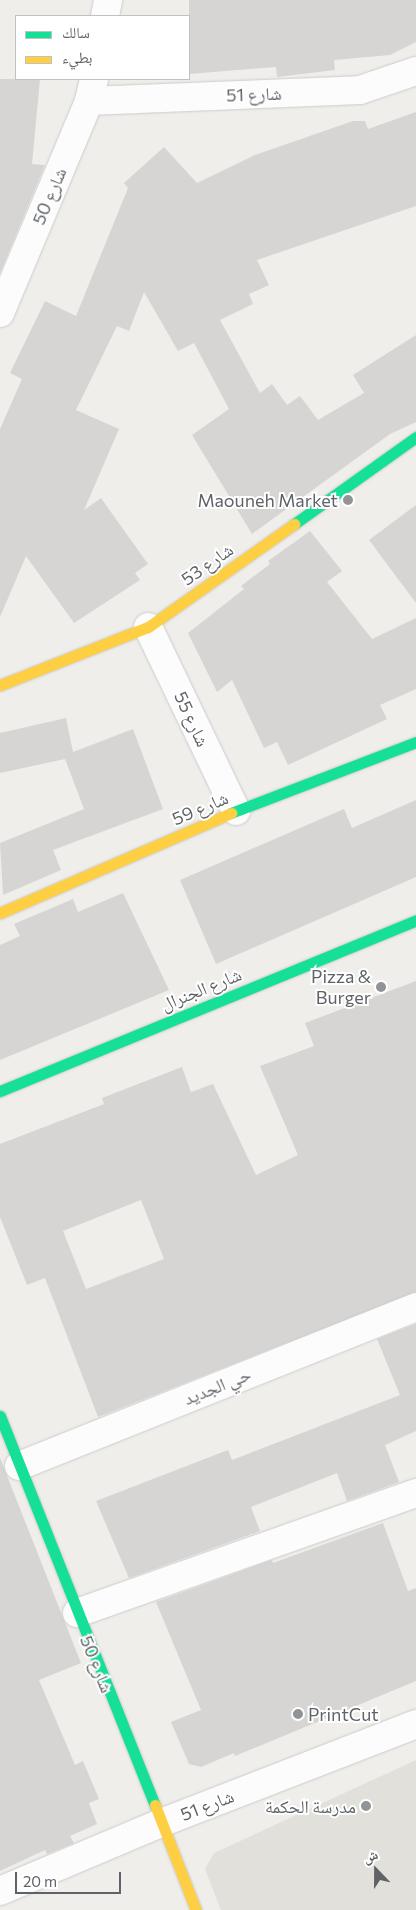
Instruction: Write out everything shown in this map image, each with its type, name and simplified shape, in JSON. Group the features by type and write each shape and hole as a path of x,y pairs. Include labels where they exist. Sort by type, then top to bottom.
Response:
{"street":[{"path":"105,15 108,0"},
{"name":"شارع 51","path":"91,90 360,90 416,71"},
{"name":"شارع 50","path":"0,313 91,90"},
{"name":"شارع 53","path":"0,685 148,627 416,437"},
{"name":"شارع 55","path":"148,627 236,811"},
{"name":"شارع 59","path":"0,913 236,811 416,742"},
{"name":"شارع الجنرال","path":"0,1091 416,920"},
{"name":"حي الجديد","path":"19,1466 416,1307"},
{"name":"شارع 50","path":"0,1416 76,1613 196,1910"},
{"path":"76,1613 416,1493"},
{"name":"شارع 51","path":"0,1891 161,1823 416,1724"}],"shaded area":[{"name":"مدرسة الحكمة","path":"416,1760 416,1910 221,1910 205,1869 214,1853"}],"building":[{"path":"189,0 416,0 416,42 390,55 334,60 335,70 277,77 276,67 190,74"},
{"path":"0,79 40,80 32,164 45,165 0,273"},
{"path":"416,112 416,206 257,260 269,285 249,294 253,304 220,320 260,393 272,384 287,405 300,396 318,420 364,393 353,375 416,335 416,422 390,434 252,534 192,435 229,409 194,343 178,351 144,292 129,331 117,326 76,410 119,429 84,510 101,498 148,564 135,573 140,580 74,623 26,556 0,617 0,429 22,379 10,373 45,301 76,316 128,188 124,183 164,147 197,183 255,155 353,121 365,121 368,129"},
{"path":"416,505 416,603 369,540"},
{"path":"310,531 342,571 327,582 372,639 416,618 416,689 380,705 387,719 288,765 277,742 264,748 232,680 217,692 188,633 244,589 241,586 270,564 268,561"},
{"path":"66,718 73,752 133,729 163,809 53,850 61,870 3,895 0,843 84,809 65,759 0,773 0,733"},
{"path":"416,800 416,877 216,964 180,880 344,809 352,828"},
{"path":"123,893 169,990 0,1060 0,945 20,936 14,924 73,899 78,912"},
{"path":"416,981 416,1292 98,1417 45,1278 27,1285 0,1217 0,1144 104,1104 102,1098 182,1067 191,1092 213,1084 256,1175 298,1155 260,1066 314,1046 305,1023","holes":["141,1200 164,1259 86,1289 63,1231"]},
{"path":"416,1324 416,1431 385,1445 399,1482 347,1501 337,1473 251,1507 260,1531 129,1578 96,1501 228,1450 232,1460 400,1395 377,1339"},
{"path":"0,1458 81,1663 39,1680 75,1765 83,1761 99,1799 89,1803 97,1824 70,1836 74,1843 47,1854 45,1850 0,1871"},
{"path":"383,1523 408,1591 416,1588 416,1681 235,1756 234,1753 201,1767 189,1764 171,1722 201,1710 156,1602 272,1560 273,1563"}],"traffic: fast":[{"path":"294,524 416,437"},
{"path":"231,813 416,742"},
{"path":"0,1091 416,920"},
{"path":"0,1416 155,1805"}],"traffic: slow":[{"path":"0,685 148,627 294,524"},
{"path":"0,913 231,813"},
{"path":"155,1805 196,1910"}],"place":[{"name":"Maouneh Market","path":"348,500"},
{"name":"Pizza & Burger","path":"381,987"},
{"name":"PrintCut","path":"298,1714"},
{"name":"مدرسة الحكمة","path":"366,1806"}]}
